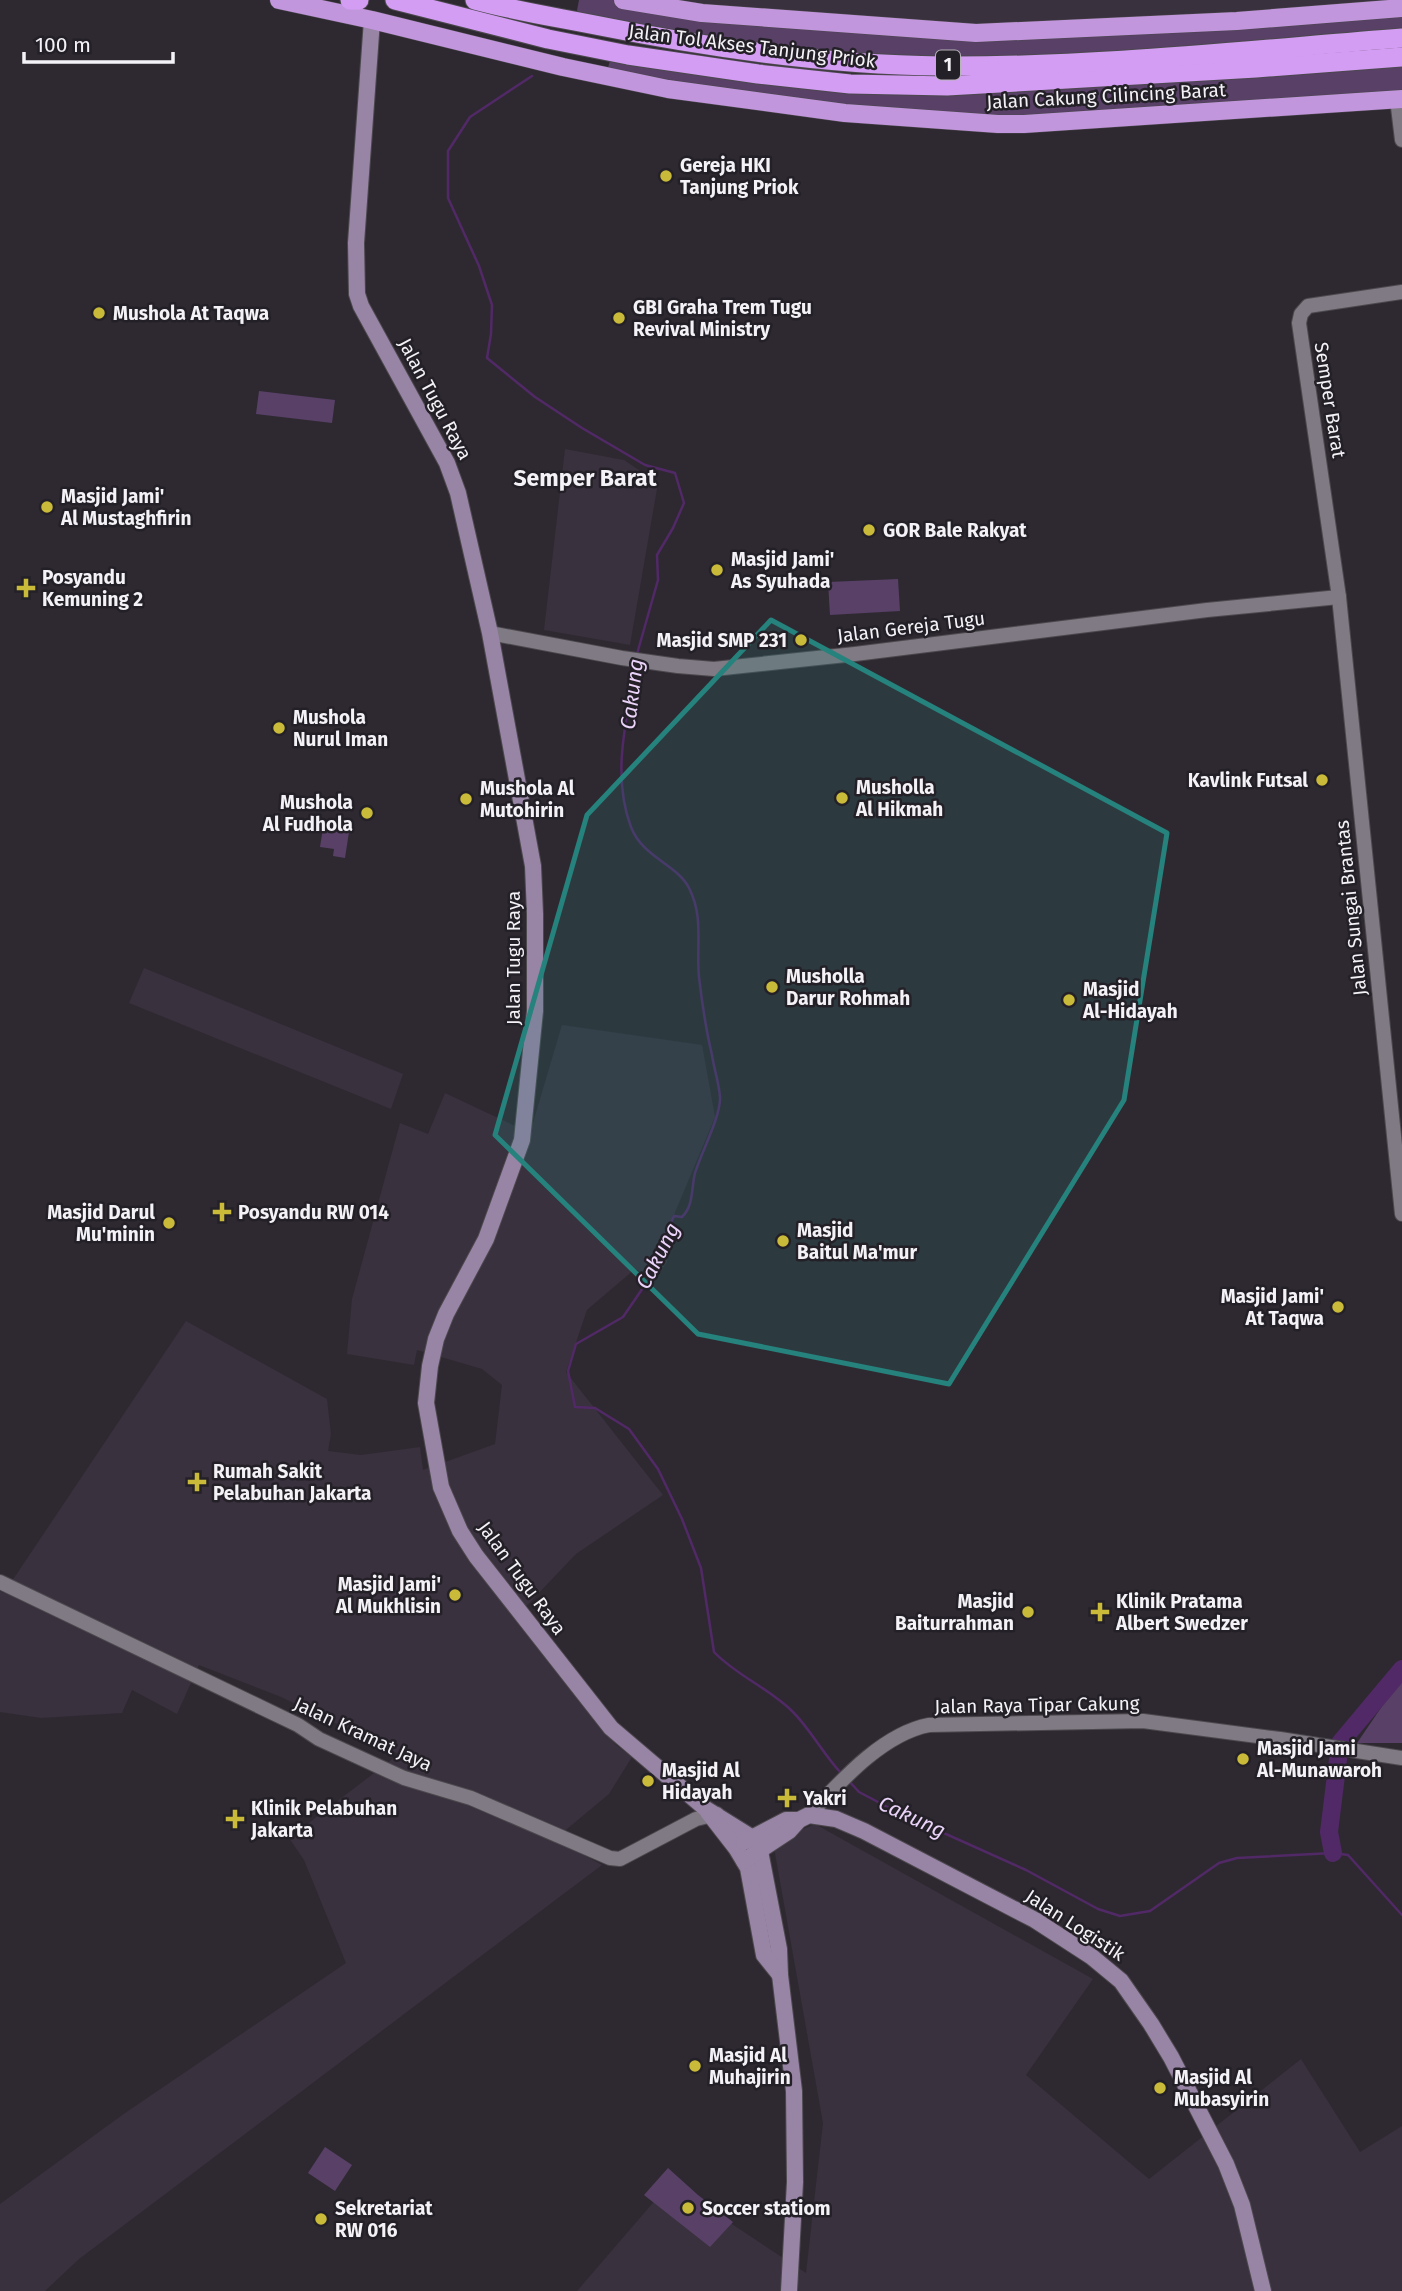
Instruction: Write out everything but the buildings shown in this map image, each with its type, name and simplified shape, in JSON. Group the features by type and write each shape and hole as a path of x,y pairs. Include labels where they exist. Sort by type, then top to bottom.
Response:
{"highway":[{"name":"Jalan Cakung Cilincing Barat","path":"279,0 668,89 845,113 998,124 1400,99"},
{"path":"350,0 359,0"},
{"name":"Jalan Tol Akses Tanjung Priok","path":"395,0 548,39 620,53 758,74 850,84 947,86 1402,57"},
{"name":"Jalan Tol Akses Tanjung Priok","path":"475,0 637,34 774,56 879,64 943,66 1104,61 1402,38"},
{"path":"623,0 702,13 976,33 1237,20 1402,8"}],"main road":[{"name":"Jalan Tugu Raya","path":"372,20 356,243 357,294 361,306 447,463 458,493 490,633 533,866 536,985 532,1051 520,1148 486,1239 446,1314 436,1339 430,1366 426,1404 441,1487 460,1531 476,1556 611,1728 711,1813"},
{"path":"711,1813 751,1837 760,1851 779,1949 794,2091 795,2182 789,2291"},
{"path":"711,1813 740,1854 752,1891 764,1955 780,1975"},
{"path":"740,1854 751,1837 786,1820 804,1818"},
{"path":"740,1854 760,1851 804,1818"},
{"name":"Jalan Logistik","path":"804,1818 848,1823 1035,1920 1121,1981 1171,2057 1226,2164 1242,2205 1263,2291"}],"street":[{"path":"1400,99 1402,140"},
{"name":"Semper Barat","path":"1339,597 1299,323 1301,314 1308,306 1402,292"},
{"name":"Jalan Gereja Tugu","path":"490,633 622,658 678,666 725,668 1117,620 1339,597"},
{"name":"Jalan Sungai Brantas","path":"1339,597 1402,1214"},
{"name":"Jalan Kramat Jaya","path":"0,1582 404,1778 471,1798 610,1858 620,1859 711,1813"},
{"name":"Jalan Raya Tipar Cakung","path":"804,1818 869,1757 906,1732 929,1725 1143,1721 1402,1758"}],"highlighted area":[{"path":"771,620 1167,833 1124,1100 949,1384 698,1334 495,1135 587,815"}],"shaded area":[{"path":"579,0 623,0 952,32 1402,8 1402,38 1084,61 774,56 576,16"},
{"path":"623,0 1402,0 976,33"},
{"path":"612,52 850,84 1402,57 1402,97 998,124 606,76"},
{"path":"259,391 335,400 332,423 256,414"},
{"path":"565,449 624,460 658,483 630,645 544,630"},
{"path":"898,579 900,611 830,615 828,582"},
{"path":"323,828 349,832 345,858 333,856 334,849 320,847"},
{"path":"144,968 403,1074 391,1109 129,1003"},
{"path":"562,1025 702,1045 715,1117 673,1217 667,1262 656,1278 635,1269 587,1310 566,1372 663,1495 576,1554 515,1618 616,1745 632,1757 609,1794 555,1839 602,1865 79,2259 45,2291 0,2291 0,2204 125,2113 346,1963 304,1860 289,1838 399,1754 281,1697 199,1665 177,1714 132,1690 122,1713 41,1718 0,1712 0,1591 4,1593 186,1321 327,1399 331,1434 328,1451 361,1455 420,1447 423,1470 495,1444 502,1385 482,1369 417,1350 414,1365 347,1354 352,1299 400,1123 428,1134 445,1093 530,1133"},
{"path":"1402,1677 1402,1743 1357,1743"},
{"path":"815,1824 1093,1979 1026,2075 1149,2179 1301,2059 1360,2152 1402,2126 1402,2291 577,2291 670,2183 806,2273 823,2123 773,1842"},
{"path":"325,2147 352,2165 335,2191 308,2173"},
{"name":"Soccer statiom","path":"668,2168 733,2222 710,2247 644,2195"}],"waterway":[{"name":"Cakung","path":"532,76 470,117 448,151 448,198 479,266 492,305 487,358 535,397 582,428 645,465 675,473 684,503 657,555 658,580 637,654"},
{"name":"Cakung","path":"636,664 621,766 625,807 636,838 651,854 684,880 694,899 698,921 700,987 720,1097 714,1124 695,1173 689,1207 682,1217 674,1216 663,1239 658,1266 623,1317 576,1344 568,1371 575,1407 595,1408 629,1429 658,1469 701,1568 714,1652 793,1712 841,1773"},
{"path":"1333,1853 1329,1832 1340,1743 1402,1669"},
{"name":"Cakung","path":"848,1780 859,1792 897,1812 1026,1870 1098,1909 1120,1916 1150,1911 1219,1863 1237,1858 1333,1853 1348,1855 1402,1915"}],"place":[{"name":"Gereja HKI Tanjung Priok","path":"666,176"},
{"name":"Mushola At Taqwa","path":"99,313"},
{"name":"GBI Graha Trem Tugu Revival Ministry","path":"619,318"},
{"name":"Masjid Jami' Al Mustaghfirin","path":"47,507"},
{"name":"GOR Bale Rakyat","path":"869,530"},
{"name":"Masjid Jami' As Syuhada","path":"717,570"},
{"name":"Posyandu Kemuning 2","path":"26,588"},
{"name":"Masjid SMP 231","path":"801,640"},
{"name":"Mushola Nurul Iman","path":"279,728"},
{"name":"Kavlink Futsal","path":"1322,780"},
{"name":"Musholla Al Hikmah","path":"842,798"},
{"name":"Mushola Al Mutohirin","path":"466,799"},
{"name":"Mushola Al Fudhola","path":"367,813"},
{"name":"Musholla Darur Rohmah","path":"772,987"},
{"name":"Masjid Al-Hidayah","path":"1069,1000"},
{"name":"Posyandu RW 014","path":"222,1212"},
{"name":"Masjid Darul Mu'minin","path":"169,1223"},
{"name":"Masjid Baitul Ma'mur","path":"783,1241"},
{"name":"Masjid Jami' At Taqwa","path":"1338,1307"},
{"name":"Rumah Sakit Pelabuhan Jakarta","path":"197,1482"},
{"name":"Masjid Jami' Al Mukhlisin","path":"455,1595"},
{"name":"Masjid Baiturrahman","path":"1028,1612"},
{"name":"Klinik Pratama Albert Swedzer","path":"1100,1612"},
{"name":"Masjid Jami Al-Munawaroh","path":"1243,1759"},
{"name":"Masjid Al Hidayah","path":"648,1781"},
{"name":"Yakri","path":"787,1798"},
{"name":"Klinik Pelabuhan Jakarta","path":"235,1819"},
{"name":"Masjid Al Muhajirin","path":"695,2066"},
{"name":"Masjid Al Mubasyirin","path":"1160,2088"},
{"name":"Soccer statiom","path":"688,2208"},
{"name":"Sekretariat RW 016","path":"321,2219"}],"district":[{"name":"Semper Barat","path":"585,478"}]}
